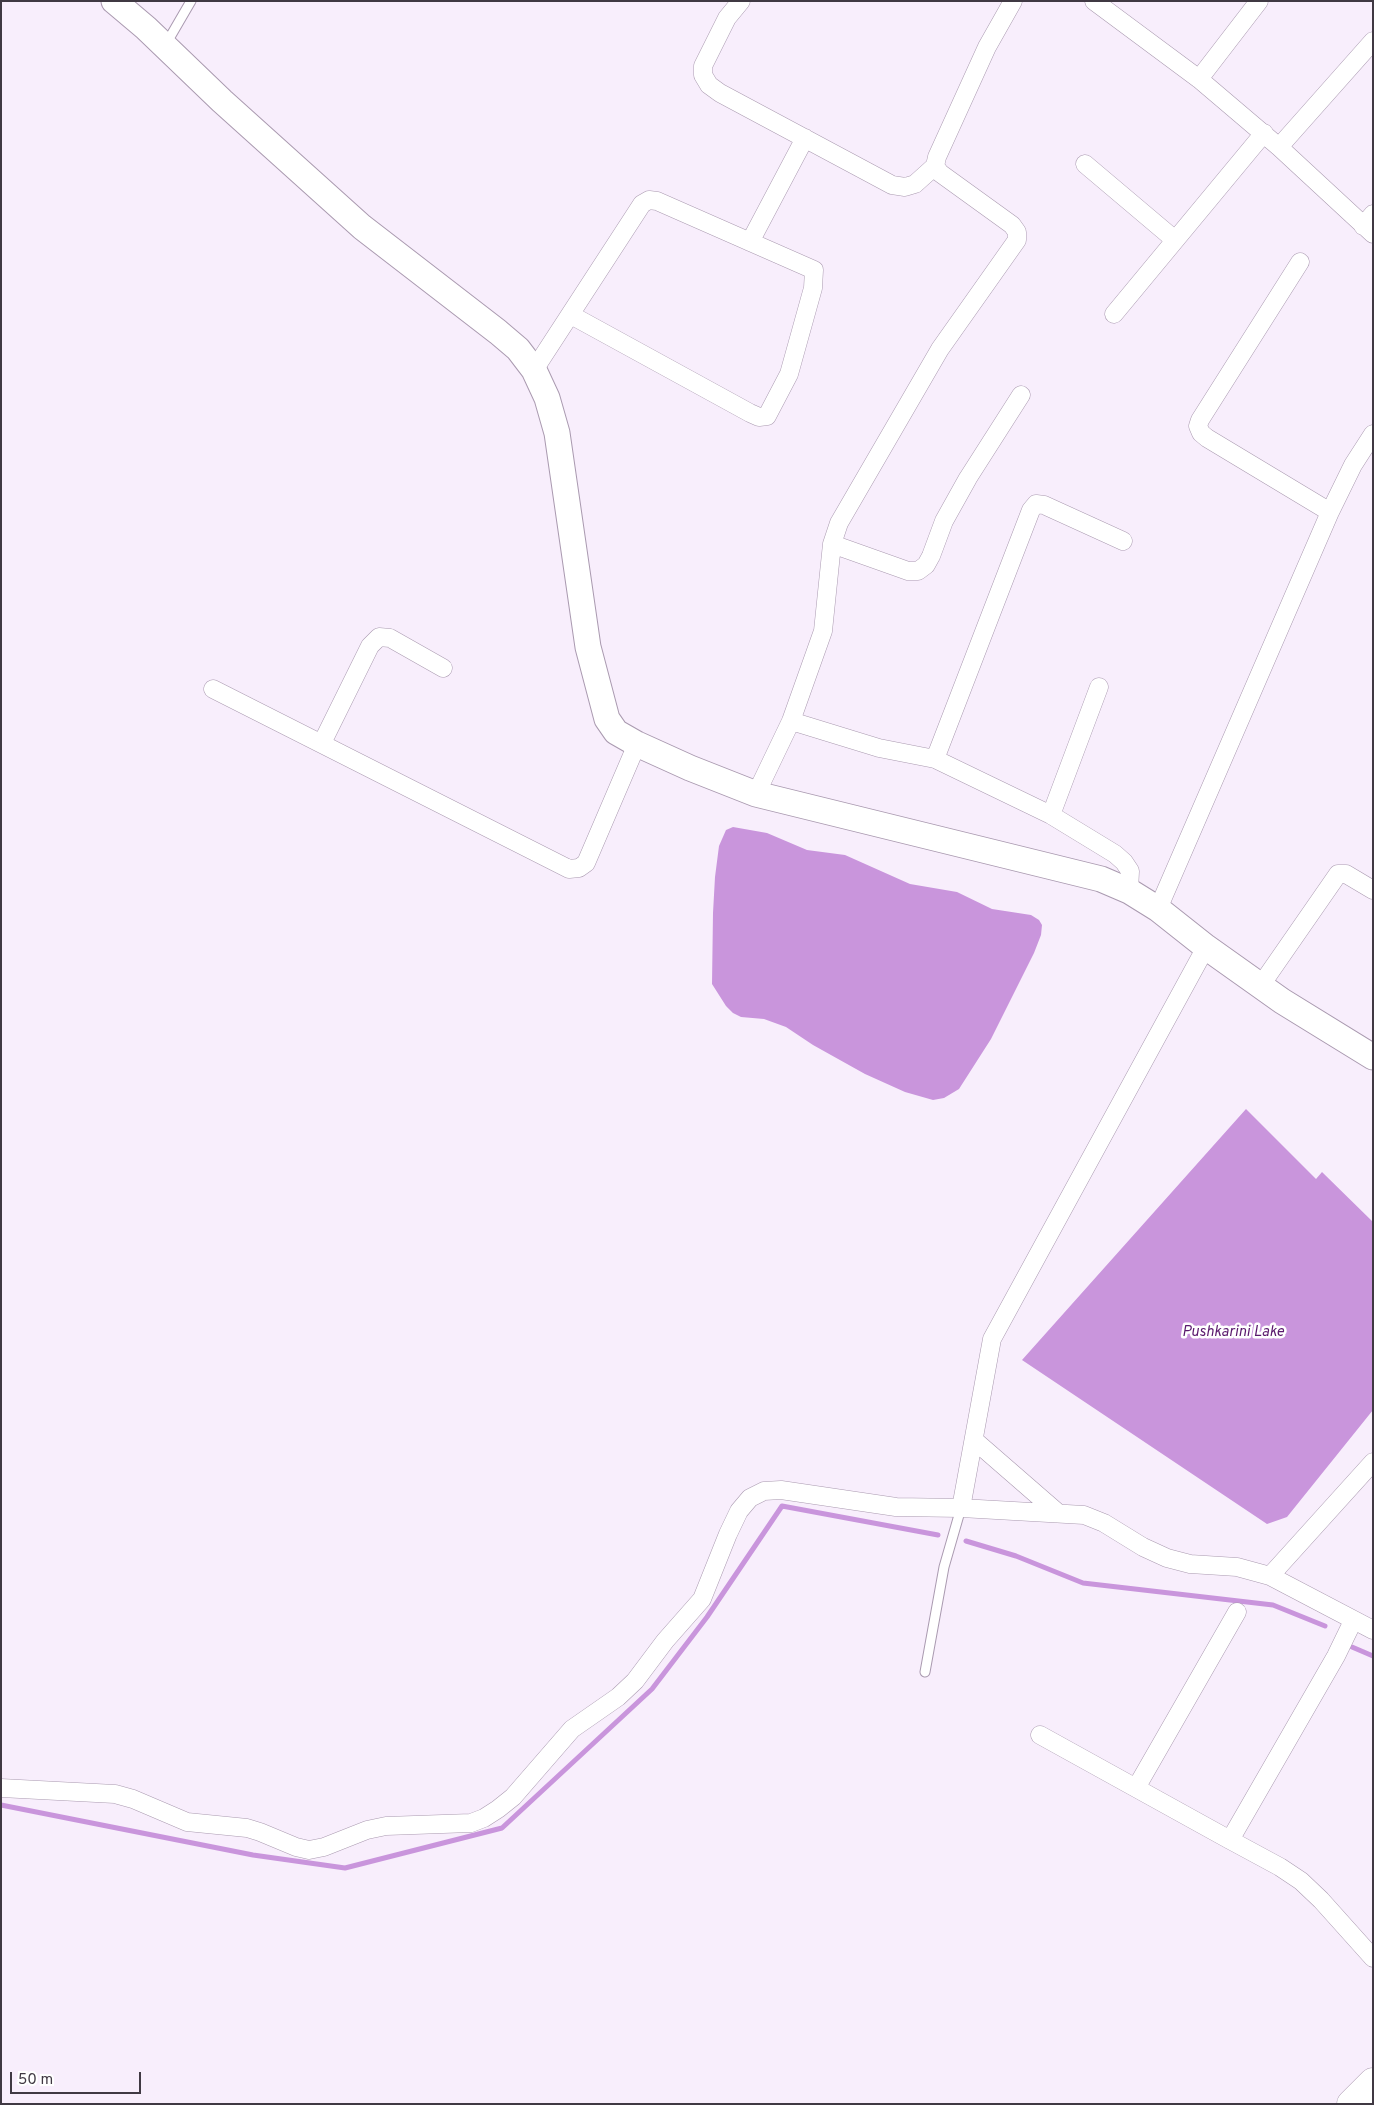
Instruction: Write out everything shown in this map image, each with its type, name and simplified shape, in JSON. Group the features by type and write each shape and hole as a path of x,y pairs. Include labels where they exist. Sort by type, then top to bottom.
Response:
{"main road":[{"path":"114,1 362,227 498,332 518,349 534,370 547,398 556,433 588,647 600,698 607,718 616,732 637,744 756,794 1101,879 1129,891 1158,909 1206,947 1260,985 1373,1057"}],"street":[{"path":"741,1 727,18 704,66 703,75 709,85 720,93 892,185 905,187 915,184 935,166 937,157 987,47 1013,1"},
{"path":"1094,1 1198,79 1264,133 1369,225"},
{"path":"1198,79 1259,1"},
{"path":"1279,147 1373,40"},
{"path":"1114,314 1264,133"},
{"path":"750,242 805,138"},
{"path":"1085,164 1175,240"},
{"path":"756,794 792,722 823,631 832,544 839,523 940,349 1017,240 1017,232 1012,225 940,173 935,166"},
{"path":"534,370 642,204 648,200 656,201 814,270 813,288 790,374 767,416 759,417 750,413 571,315"},
{"path":"1300,262 1198,426 1201,433 1207,438 1330,512"},
{"path":"832,544 908,570 918,571 926,565 944,521 968,478 1021,395"},
{"path":"1158,909 1330,512 1353,466 1373,434"},
{"path":"935,759 1030,510 1036,504 1044,505 1123,541"},
{"path":"322,743 370,646 379,637 390,638 443,668"},
{"path":"1051,815 1099,687"},
{"path":"213,689 569,869 579,868 586,863 637,744"},
{"path":"792,722 879,748 935,759 1051,815 1115,854 1124,862 1130,871 1129,891"},
{"path":"1260,985 1338,874 1346,874 1373,890"},
{"path":"961,1508 992,1339 1206,947"},
{"path":"974,1440 1058,1513"},
{"path":"1270,1576 1373,1462"},
{"path":"1,1788 115,1794 133,1799 187,1822 247,1828 296,1847 310,1850 324,1847 367,1830 386,1826 471,1823 484,1818 513,1797 572,1729 618,1697 635,1682 665,1640 702,1599 739,1511 750,1498 764,1491 781,1490 896,1507 961,1508 1084,1515 1104,1523 1143,1547 1167,1558 1190,1564 1237,1567 1270,1576 1373,1630"},
{"path":"1136,1788 1236,1612"},
{"path":"1230,1840 1336,1656 1353,1621"},
{"path":"1040,1735 1280,1867 1301,1881 1321,1900 1373,1958"}],"lane":[{"path":"165,47 191,1"},
{"path":"925,1672 944,1568 961,1508"}],"water":[{"path":"733,827 767,833 807,850 845,855 910,884 957,892 992,909 1031,915 1039,920 1042,925 1041,935 1034,953 991,1039 959,1089 944,1098 933,1100 905,1092 865,1074 813,1045 786,1027 764,1019 741,1017 733,1013 726,1006 712,984 713,913 719,846 726,830"},
{"name":"Pushkarini Lake","path":"1246,1109 1316,1179 1322,1172 1373,1222 1373,1410 1287,1517 1267,1524 1022,1360"}],"waterway":[{"path":"1,1805 253,1855 345,1868 502,1828 652,1689 707,1617 782,1506 938,1535"},
{"path":"966,1541 1016,1556 1083,1583 1273,1605 1325,1626"},
{"path":"1352,1647 1373,1656"}]}
